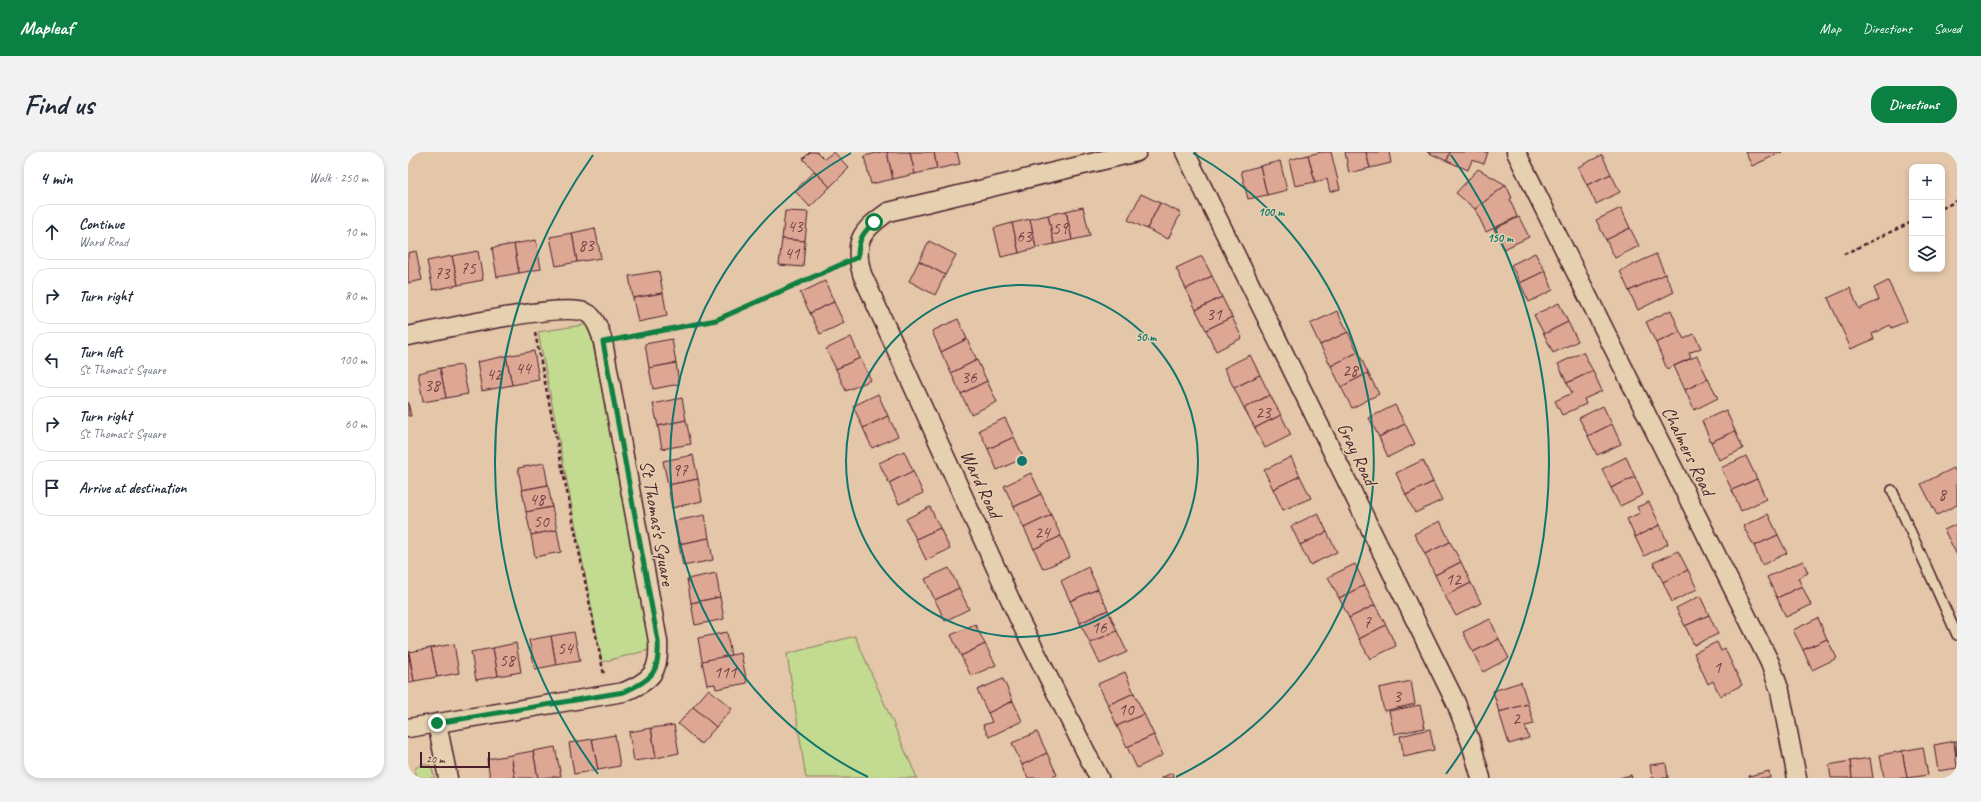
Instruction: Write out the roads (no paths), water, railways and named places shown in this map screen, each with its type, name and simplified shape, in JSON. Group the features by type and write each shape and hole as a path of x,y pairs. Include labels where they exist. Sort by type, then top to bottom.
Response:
{"street":[{"name":"Ward Road","path":"1100,778 1020,621 862,274 858,257 858,244 863,232 888,212 1137,152"},
{"name":"Gray Road","path":"1185,152 1456,703 1471,743 1481,778"},
{"name":"Chalmers Road","path":"1516,152 1770,664 1780,691 1793,750 1797,778"},
{"name":"St Thomas's Square","path":"408,336 532,312 577,309 588,313 600,333 603,342 658,641 659,658 653,674 642,684 624,692 408,728"},
{"path":"437,723 448,778"}],"lane":[{"path":"1892,490 1957,635"}]}
